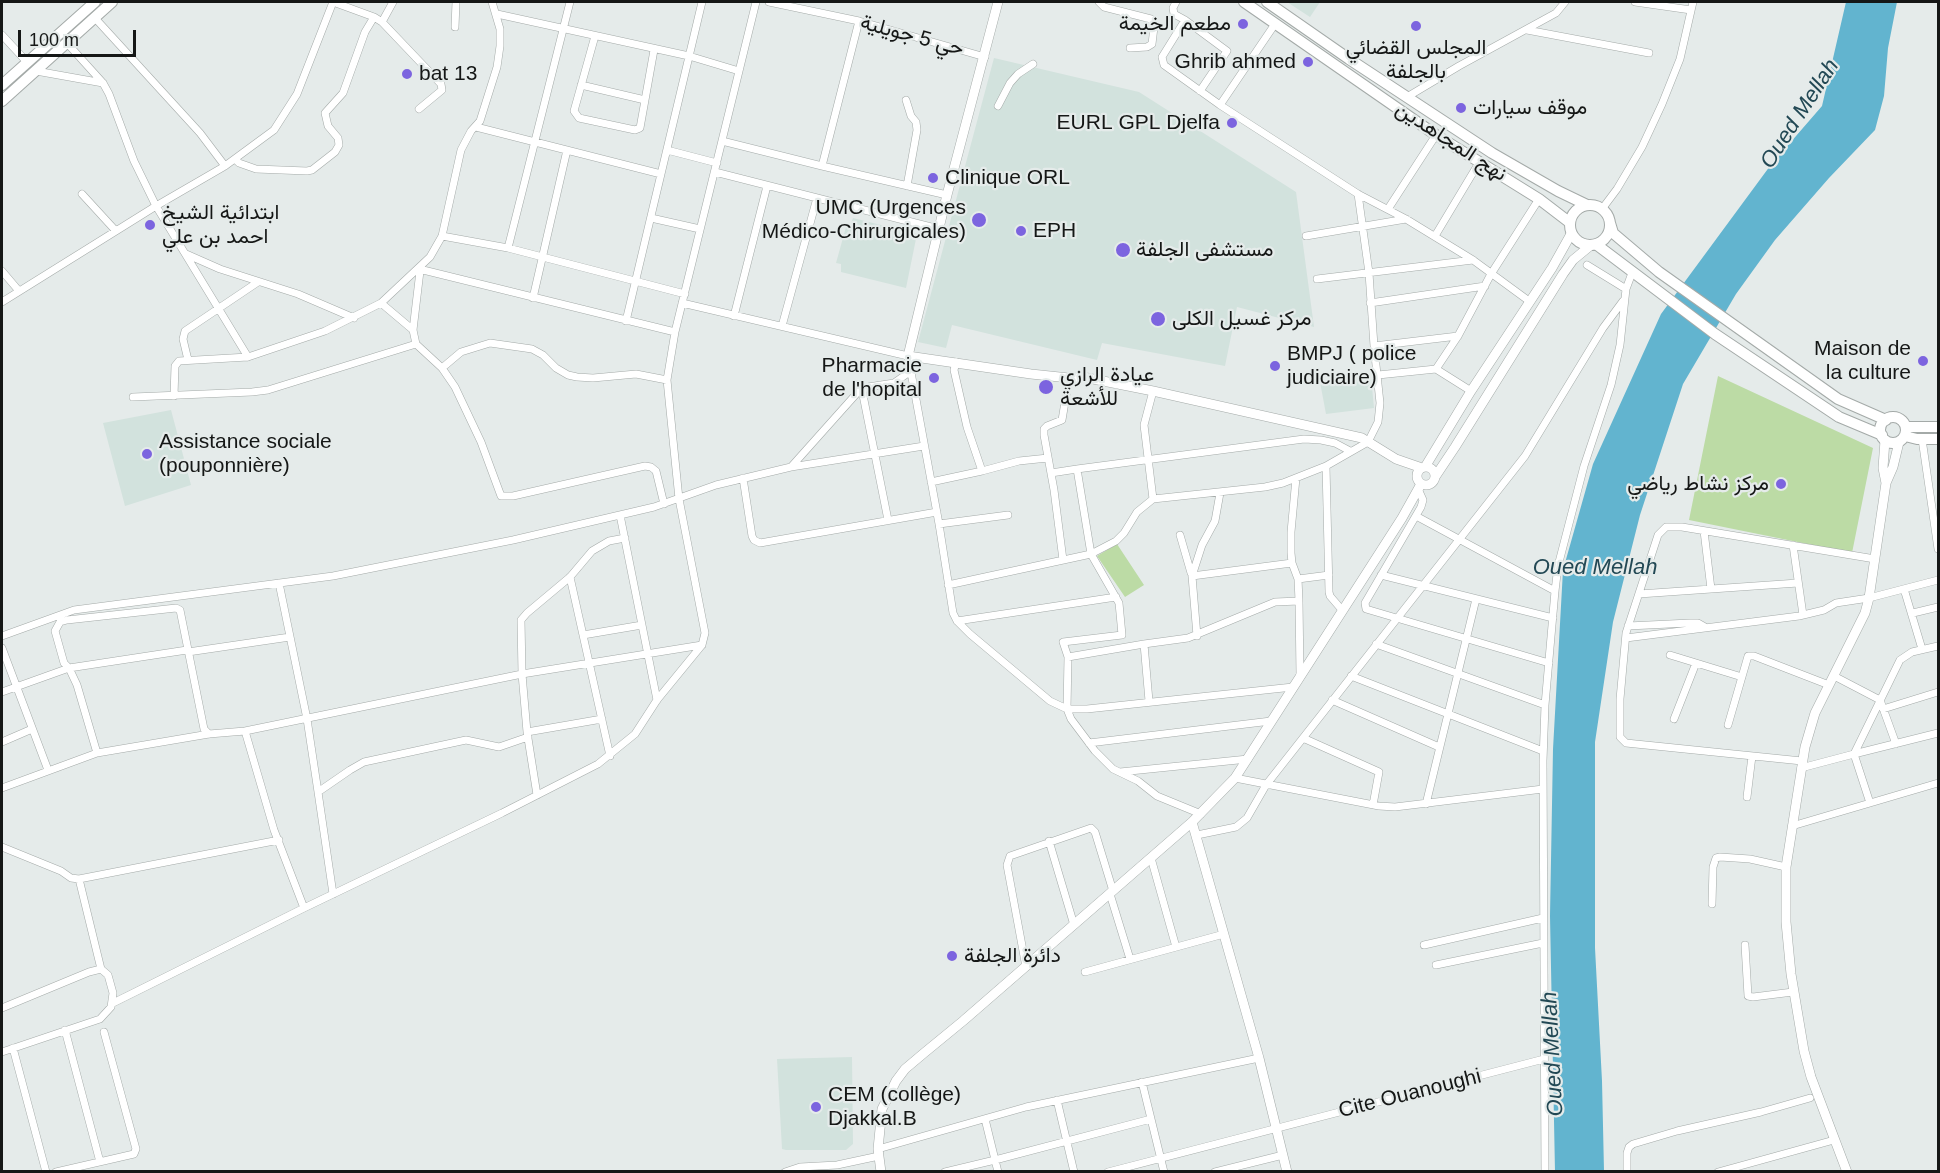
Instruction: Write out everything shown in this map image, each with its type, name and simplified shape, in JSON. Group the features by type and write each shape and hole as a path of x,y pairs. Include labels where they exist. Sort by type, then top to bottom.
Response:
{"main road":[{"path":"2,85 95,2"},
{"path":"2,101 112,2"},
{"name":"نهج المجاهدين","path":"1244,2 1436,135 1539,199 1569,222"},
{"name":"نهج المجاهدين","path":"1267,2 1407,97 1527,174 1587,205"},
{"path":"1903,435 1897,418 1886,420 1838,399 1659,272 1613,233 1602,209 1587,205 1575,211 1569,222 1571,234 1578,243 1593,245 1716,334 1839,417 1892,443 1903,435 1938,427"},
{"path":"1593,245 1607,236 1610,223"},
{"path":"1883,437 1881,426 1886,420"},
{"path":"1903,435 1938,440"}],"street":[{"path":"2,302 115,230 225,166 274,129 297,94 333,2 382,22 441,84 442,90 419,109"},
{"path":"382,22 393,2"},
{"path":"455,27 456,2"},
{"path":"174,396 175,366 179,361 248,357 303,340 354,318 381,303 430,257 442,236 461,150 483,114 497,67 500,46 497,14 492,2"},
{"path":"508,248 570,2"},
{"path":"626,321 702,2"},
{"path":"2,1052 100,1019 112,1003 537,795 610,756 635,735 657,700 702,645 705,633 680,499 667,380 682,303 756,2"},
{"name":"حي 5 جويلية","path":"769,2 790,4 859,21 985,57"},
{"path":"998,2 947,195 908,356 953,613 957,621 1039,693 1066,709 1087,709 1293,687"},
{"path":"1099,2 1104,7 1151,19 1154,27 1152,44 1148,47 1130,48"},
{"path":"1176,2 1173,8 1174,14 1227,51 1200,91"},
{"path":"1407,97 1556,13 1566,2"},
{"path":"1635,2 1691,10"},
{"path":"1602,209 1642,147 1662,105 1680,59 1693,2"},
{"path":"497,14 689,56 739,71"},
{"path":"94,17 192,124 225,166"},
{"path":"235,159 239,163 256,169 307,171 312,170 335,152 339,145 338,138 328,126 325,113 343,93 365,32 374,17"},
{"path":"1185,20 1162,60 1164,65 1220,105 1358,194 1406,219 1473,260 1529,301"},
{"path":"822,166 859,21"},
{"path":"1220,105 1275,24"},
{"path":"1527,30 1649,53"},
{"path":"2,35 27,62"},
{"path":"595,36 574,111 579,118 638,129 654,50"},
{"path":"66,42 103,83 116,109 134,161 156,206 248,357"},
{"path":"998,106 1010,83 1018,74 1034,64"},
{"path":"36,71 103,83"},
{"path":"581,85 645,100"},
{"path":"906,100 911,116 916,122 917,130 907,186"},
{"path":"476,127 662,174"},
{"path":"1388,209 1436,135"},
{"path":"722,141 947,195"},
{"path":"533,298 567,150"},
{"path":"667,150 717,163"},
{"path":"1435,236 1480,161"},
{"path":"715,172 939,229"},
{"path":"734,316 767,186"},
{"path":"82,194 115,230"},
{"path":"948,585 1091,554 1116,541 1137,512 1153,499 1265,487 1326,466 1365,440 1380,413 1369,273 1358,194"},
{"path":"782,326 817,198"},
{"path":"1436,369 1458,336 1491,274 1539,199"},
{"path":"651,218 700,229"},
{"path":"1306,236 1406,219"},
{"path":"1549,663 1366,609 1365,603 1423,500 1418,472 1424,468 1471,391 1552,268 1571,234"},
{"path":"442,236 508,248 685,294"},
{"path":"1396,459 1419,484 1428,485 1467,430 1563,274 1573,260 1593,245"},
{"path":"186,254 220,269 298,294 354,318"},
{"path":"1317,279 1473,260"},
{"path":"1587,265 1626,289"},
{"path":"419,269 675,333"},
{"path":"419,269 413,330 416,344 442,368 464,404 501,496 513,496 645,466 656,471 663,504"},
{"path":"2,271 18,291"},
{"path":"1545,1172 1543,751 1555,591 1558,566 1584,466 1611,386 1620,345 1624,299 1632,273"},
{"path":"188,360 183,339 185,331 258,282"},
{"path":"1371,303 1485,286"},
{"path":"1197,835 1228,830 1247,818 1266,785 1525,456 1603,328 1624,299"},
{"path":"381,303 413,330"},
{"path":"682,303 908,356 1091,379 1365,440 1396,459 1434,472 1435,477"},
{"path":"1374,346 1458,336"},
{"path":"442,368 461,352 490,343 532,349 543,355 556,368 577,377 593,378 636,374 667,380"},
{"path":"133,397 268,390 416,344"},
{"path":"956,362 954,370 967,427 981,471"},
{"path":"1378,375 1436,369 1471,391"},
{"path":"791,467 858,392 894,383 911,371"},
{"path":"1063,560 1044,429 1062,420 1069,378"},
{"path":"862,390 888,520"},
{"path":"1152,391 1144,425 1153,499"},
{"path":"1847,1172 1811,1077 1793,992 1786,922 1785,867 1802,765 1815,713 1865,613 1886,483 1903,435"},
{"path":"1883,437 1883,468 1886,483"},
{"path":"1051,473 1304,439 1335,443 1350,451"},
{"path":"1922,439 1938,549"},
{"path":"2,636 74,610 333,576 513,540 620,515 680,499 716,485 791,467 924,446"},
{"path":"931,482 1019,461 1048,458"},
{"path":"1326,466 1330,596 1342,610"},
{"path":"1077,469 1091,554 1116,597 1120,609 1122,647"},
{"path":"742,478 752,536 756,542 760,543 937,512"},
{"path":"1296,478 1291,532 1292,563 1298,579 1300,675"},
{"path":"881,1172 879,1153 882,1109 905,1069 1192,822 1235,778 1402,518 1419,484"},
{"path":"1192,576 1202,544 1215,521 1220,493"},
{"path":"620,515 657,700"},
{"path":"939,524 1008,515"},
{"path":"1416,516 1555,591"},
{"path":"1875,559 1672,526 1662,529 1628,626 1619,717 1622,740 1626,743 1752,756 1802,765 1938,733"},
{"path":"1704,531 1711,589"},
{"path":"1180,535 1192,576 1197,636"},
{"path":"537,795 527,734 522,674 521,620 570,577 599,545 625,538"},
{"path":"1793,546 1803,615"},
{"path":"1192,576 1292,563"},
{"path":"1298,579 1329,575"},
{"path":"1381,575 1553,618"},
{"path":"570,577 610,756"},
{"path":"1626,638 1803,615 1824,610 1836,603 1869,598 1938,580"},
{"path":"1639,594 1798,583"},
{"path":"279,584 307,718 333,894"},
{"path":"1904,589 1922,649"},
{"path":"957,621 1116,597"},
{"path":"1426,804 1476,598"},
{"path":"1068,657 1197,636 1275,603 1299,602"},
{"path":"1913,613 1938,607"},
{"path":"97,753 77,686 59,650 55,631 60,621 176,608 180,610 204,729 209,734"},
{"path":"1628,626 1698,623 1705,627"},
{"path":"583,635 642,625"},
{"path":"1122,634 1063,642 1068,657 1066,709 1089,743 1109,766 1138,781 1157,796 1201,814"},
{"path":"2,692 69,668 290,638"},
{"path":"1143,644 1149,702"},
{"path":"1376,644 1545,705"},
{"path":"2,788 97,753 209,734 245,731 522,674 702,645"},
{"path":"1870,803 1854,754 1900,660 1912,652 1937,646 1938,655"},
{"path":"2,648 48,770"},
{"path":"1670,655 1742,677"},
{"path":"1728,725 1748,656 1752,655 1880,700"},
{"path":"1674,719 1696,663"},
{"path":"1351,676 1543,751"},
{"path":"1883,709 1938,692"},
{"path":"1332,700 1439,747"},
{"path":"1880,700 1896,744"},
{"path":"318,792 364,762 466,740 500,747 527,734 602,719"},
{"path":"1089,743 1271,721"},
{"path":"2,742 32,729"},
{"path":"245,731 274,830 304,908"},
{"path":"1303,738 1379,772 1373,805"},
{"path":"1747,797 1752,756"},
{"path":"1119,772 1248,759"},
{"path":"1235,778 1373,805 1395,807 1543,789"},
{"path":"1792,826 1938,783"},
{"path":"1192,822 1259,1058 1287,1172"},
{"path":"1026,967 1007,860 1016,852 1086,828 1094,829 1130,959"},
{"path":"2,847 61,871 71,878 79,879 279,840"},
{"path":"1049,841 1074,925"},
{"path":"1151,858 1176,947"},
{"path":"1712,904 1713,867 1716,858 1750,859 1785,867"},
{"path":"79,879 101,969 108,975 113,993 112,1003"},
{"path":"1424,945 1543,918"},
{"path":"1085,972 1224,934"},
{"path":"1436,965 1543,943"},
{"path":"1745,945 1748,996 1793,992"},
{"path":"2,1008 101,969"},
{"path":"65,1030 100,1162"},
{"path":"56,1172 134,1155 136,1149 104,1032"},
{"path":"14,1048 46,1172"},
{"path":"785,1172 838,1168 985,1119 1057,1100 1259,1058"},
{"name":"Cite Ouanoughi","path":"1108,1172 1544,1059"},
{"path":"1142,1082 1164,1172"},
{"path":"1627,1172 1627,1153 1633,1144 1810,1098"},
{"path":"1057,1100 1074,1172"},
{"path":"985,1119 998,1172"},
{"path":"945,1172 1151,1119"},
{"path":"1718,1172 1834,1140"},
{"path":"1215,1172 1283,1155"}],"shaded area":[{"path":"1287,2 1320,2 1310,17"},
{"name":"مستشفى الجلفة","path":"994,58 1139,92 1296,192 1314,327 1237,307 1225,366 1102,343 1097,360 952,325 946,348 918,342"},
{"path":"853,218 917,234 906,288 841,272 841,264 836,263 846,227 850,226"},
{"path":"1371,376 1374,408 1326,414 1320,382"},
{"name":"Assistance sociale (pouponnière)","path":"171,410 191,485 125,506 103,423"},
{"name":"CEM (collège) Djakkal.B","path":"852,1057 853,1144 846,1150 782,1149 777,1059"}],"green space":[{"name":"مركز نشاط رياضي","path":"1718,376 1873,448 1852,553 1689,520"},
{"path":"1117,544 1144,585 1125,597 1097,556"}],"water":[{"name":"Oued Mellah","path":"1846,2 1897,2 1888,48 1884,96 1875,130 1775,240 1736,294 1683,384 1640,515 1613,622 1595,742 1595,948 1604,1171 1555,1172 1550,916 1553,749 1563,570 1593,464 1661,314 1770,166 1822,106"}],"place":[{"name":"مطعم الخيمة","path":"1243,24"},
{"name":"المجلس القضائي بالجلفة","path":"1416,26"},
{"name":"Ghrib ahmed","path":"1308,62"},
{"name":"bat 13","path":"407,74"},
{"name":"موقف سيارات","path":"1461,108"},
{"name":"EURL GPL Djelfa","path":"1232,123"},
{"name":"Clinique ORL","path":"933,178"},
{"name":"UMC (Urgences Médico-Chirurgicales)","path":"979,220"},
{"name":"ابتدائية الشيخ احمد بن علي","path":"150,225"},
{"name":"EPH","path":"1021,231"},
{"name":"مستشفى الجلفة","path":"1123,250"},
{"name":"مركز غسيل الكلى","path":"1158,319"},
{"name":"Maison de la culture","path":"1923,361"},
{"name":"BMPJ ( police judiciaire)","path":"1275,366"},
{"name":"Pharmacie de l'hopital","path":"934,378"},
{"name":"عيادة الرازي للأشعة","path":"1046,387"},
{"name":"Assistance sociale (pouponnière)","path":"147,454"},
{"name":"مركز نشاط رياضي","path":"1781,484"},
{"name":"دائرة الجلفة","path":"952,956"},
{"name":"CEM (collège) Djakkal.B","path":"816,1107"}]}
